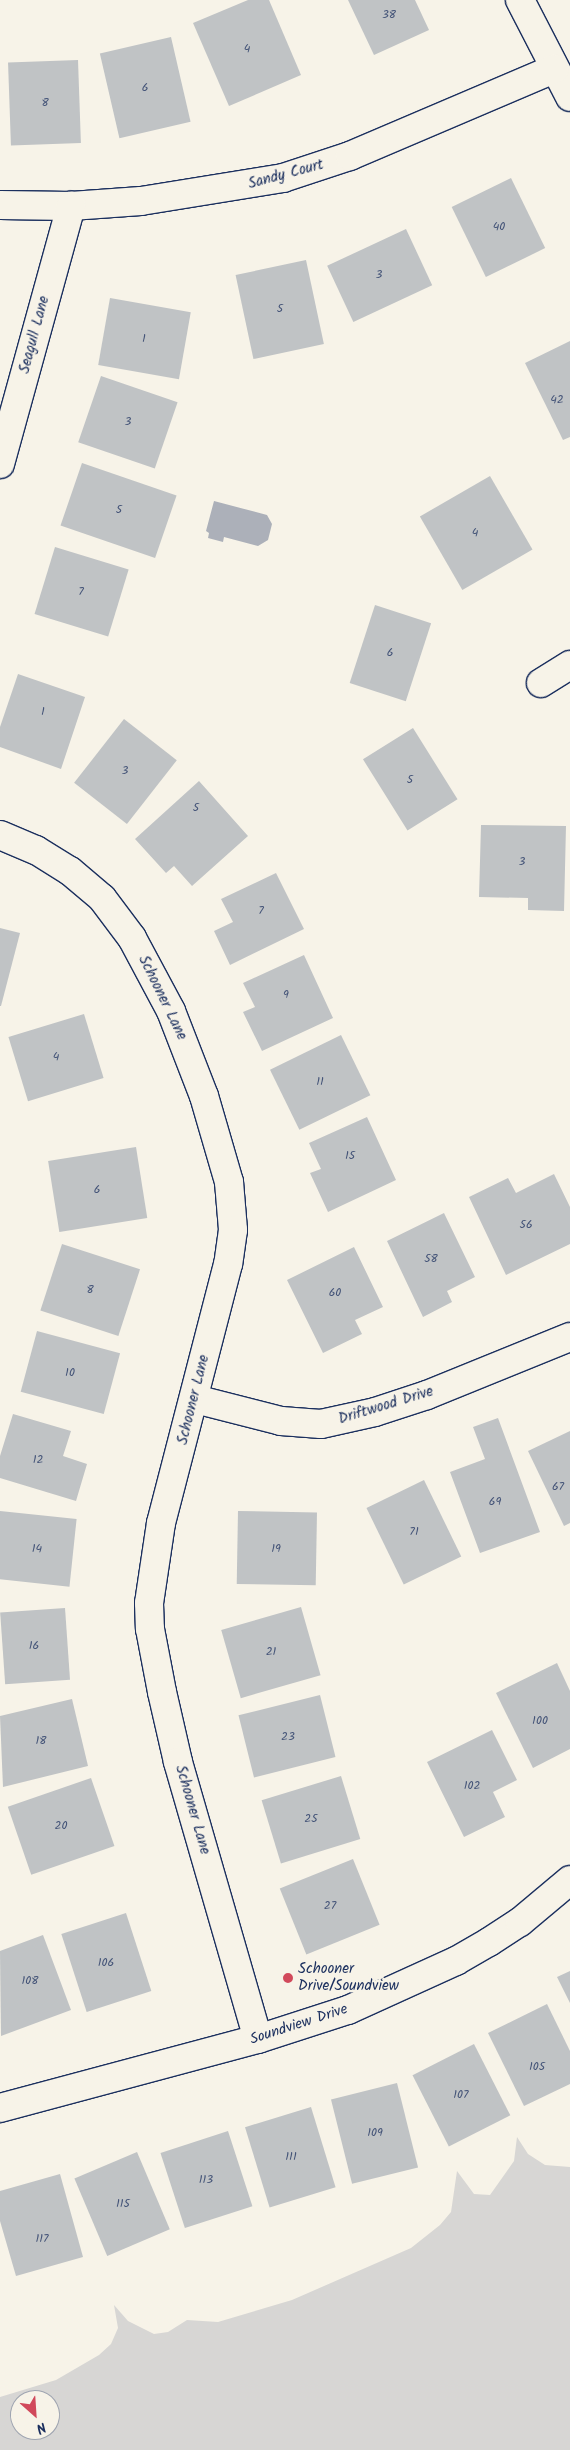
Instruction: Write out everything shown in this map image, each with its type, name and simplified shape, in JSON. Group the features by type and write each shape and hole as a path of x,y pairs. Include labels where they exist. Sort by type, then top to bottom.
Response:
{"street":[{"path":"520,0 570,97"},
{"name":"Sandy Court","path":"0,205 71,206 141,201 283,178 350,156 554,69"},
{"name":"Seagull Lane","path":"0,464 71,206"},
{"path":"541,683 570,666"},
{"name":"Schooner Lane","path":"0,835 36,850 70,871 118,917 171,1011 204,1096 229,1182 234,1230 195,1399 161,1523 152,1576 150,1629 178,1762 258,2038"},
{"name":"Driftwood Drive","path":"195,1399 281,1421 328,1423 376,1412 427,1395 570,1337"},
{"name":"Soundview Drive","path":"0,2108 258,2038 348,2010 456,1961 520,1922 570,1880"}],"shaded area":[{"path":"214,501 267,515 272,524 268,540 258,546 224,537 223,542 208,538 209,533 206,531"},
{"path":"517,2137 528,2154 545,2165 570,2167 570,2450 0,2450 0,2397 10,2394 10,2440 60,2440 60,2390 23,2390 56,2380 99,2355 111,2344 118,2328 114,2305 128,2321 154,2334 168,2332 187,2320 218,2322 292,2300 411,2248 440,2225 451,2212 457,2171 474,2194 490,2195 514,2161"}],"building":[{"path":"248,0 269,0 301,75 229,106 193,23"},
{"path":"348,0 415,0 429,30 374,55"},
{"path":"171,37 191,122 119,138 100,53"},
{"path":"78,60 81,143 11,145 8,62"},
{"path":"511,178 545,248 486,277 452,207"},
{"path":"406,229 432,285 353,322 327,266"},
{"path":"306,260 324,344 253,359 236,275"},
{"path":"110,298 191,312 179,379 98,365"},
{"path":"570,341 570,437 563,440 525,363"},
{"path":"101,376 178,402 155,469 78,442"},
{"path":"82,463 177,496 155,558 61,525"},
{"path":"490,476 532,550 462,590 420,516"},
{"path":"55,547 129,570 108,636 35,614"},
{"path":"375,605 431,623 406,701 350,683"},
{"path":"18,674 85,697 61,769 0,747 0,727"},
{"path":"124,719 177,760 127,824 74,783"},
{"path":"413,728 458,799 407,831 363,759"},
{"path":"199,781 248,836 192,886 174,866 166,873 135,839"},
{"path":"481,825 566,826 564,911 528,910 528,898 479,897"},
{"path":"276,873 304,929 230,965 214,931 233,922 221,899"},
{"path":"0,928 20,933 1,1006 0,1006"},
{"path":"304,955 333,1018 262,1051 243,1012 255,1007 243,983"},
{"path":"84,1014 104,1078 28,1101 8,1037"},
{"path":"341,1035 370,1095 299,1130 270,1070"},
{"path":"367,1117 396,1180 328,1212 310,1173 321,1169 309,1143"},
{"path":"136,1147 147,1218 59,1232 48,1161"},
{"path":"554,1174 570,1207 570,1244 506,1275 469,1197 508,1178 516,1193"},
{"path":"444,1213 475,1277 447,1291 452,1302 423,1317 387,1241"},
{"path":"62,1244 140,1269 118,1336 40,1311"},
{"path":"354,1247 383,1307 355,1320 362,1334 323,1353 287,1280"},
{"path":"37,1331 120,1353 104,1414 21,1392"},
{"path":"13,1414 71,1431 63,1456 87,1464 76,1501 0,1478 0,1456"},
{"path":"498,1418 540,1532 480,1553 450,1472 485,1459 473,1427"},
{"path":"570,1431 570,1523 564,1526 528,1451"},
{"path":"424,1480 461,1556 404,1584 366,1508"},
{"path":"0,1511 77,1519 69,1587 0,1579"},
{"path":"238,1511 317,1512 316,1585 237,1584"},
{"path":"301,1607 321,1675 241,1698 221,1630"},
{"path":"65,1608 70,1680 5,1684 0,1613"},
{"path":"557,1663 570,1691 570,1749 533,1768 496,1693"},
{"path":"320,1695 335,1757 254,1777 238,1715"},
{"path":"72,1699 88,1766 3,1787 0,1716"},
{"path":"492,1730 517,1780 493,1792 505,1817 464,1837 427,1762"},
{"path":"341,1776 360,1839 281,1863 262,1800"},
{"path":"91,1778 114,1846 31,1875 8,1807"},
{"path":"353,1859 380,1925 306,1954 280,1889"},
{"path":"126,1913 151,1991 87,2012 61,1934"},
{"path":"43,1935 71,2010 1,2036 0,1951"},
{"path":"570,1971 570,2003 557,1977"},
{"path":"547,2004 570,2051 570,2084 524,2106 488,2033"},
{"path":"474,2044 510,2115 449,2147 413,2075"},
{"path":"397,2083 418,2167 352,2184 331,2099"},
{"path":"311,2107 336,2187 270,2208 245,2127"},
{"path":"228,2131 252,2206 185,2228 160,2153"},
{"path":"137,2152 170,2229 107,2256 74,2179"},
{"path":"60,2174 83,2257 16,2276 0,2221 0,2191"}],"place":[{"name":"Schooner Drive/Soundview","path":"288,1978"}]}
